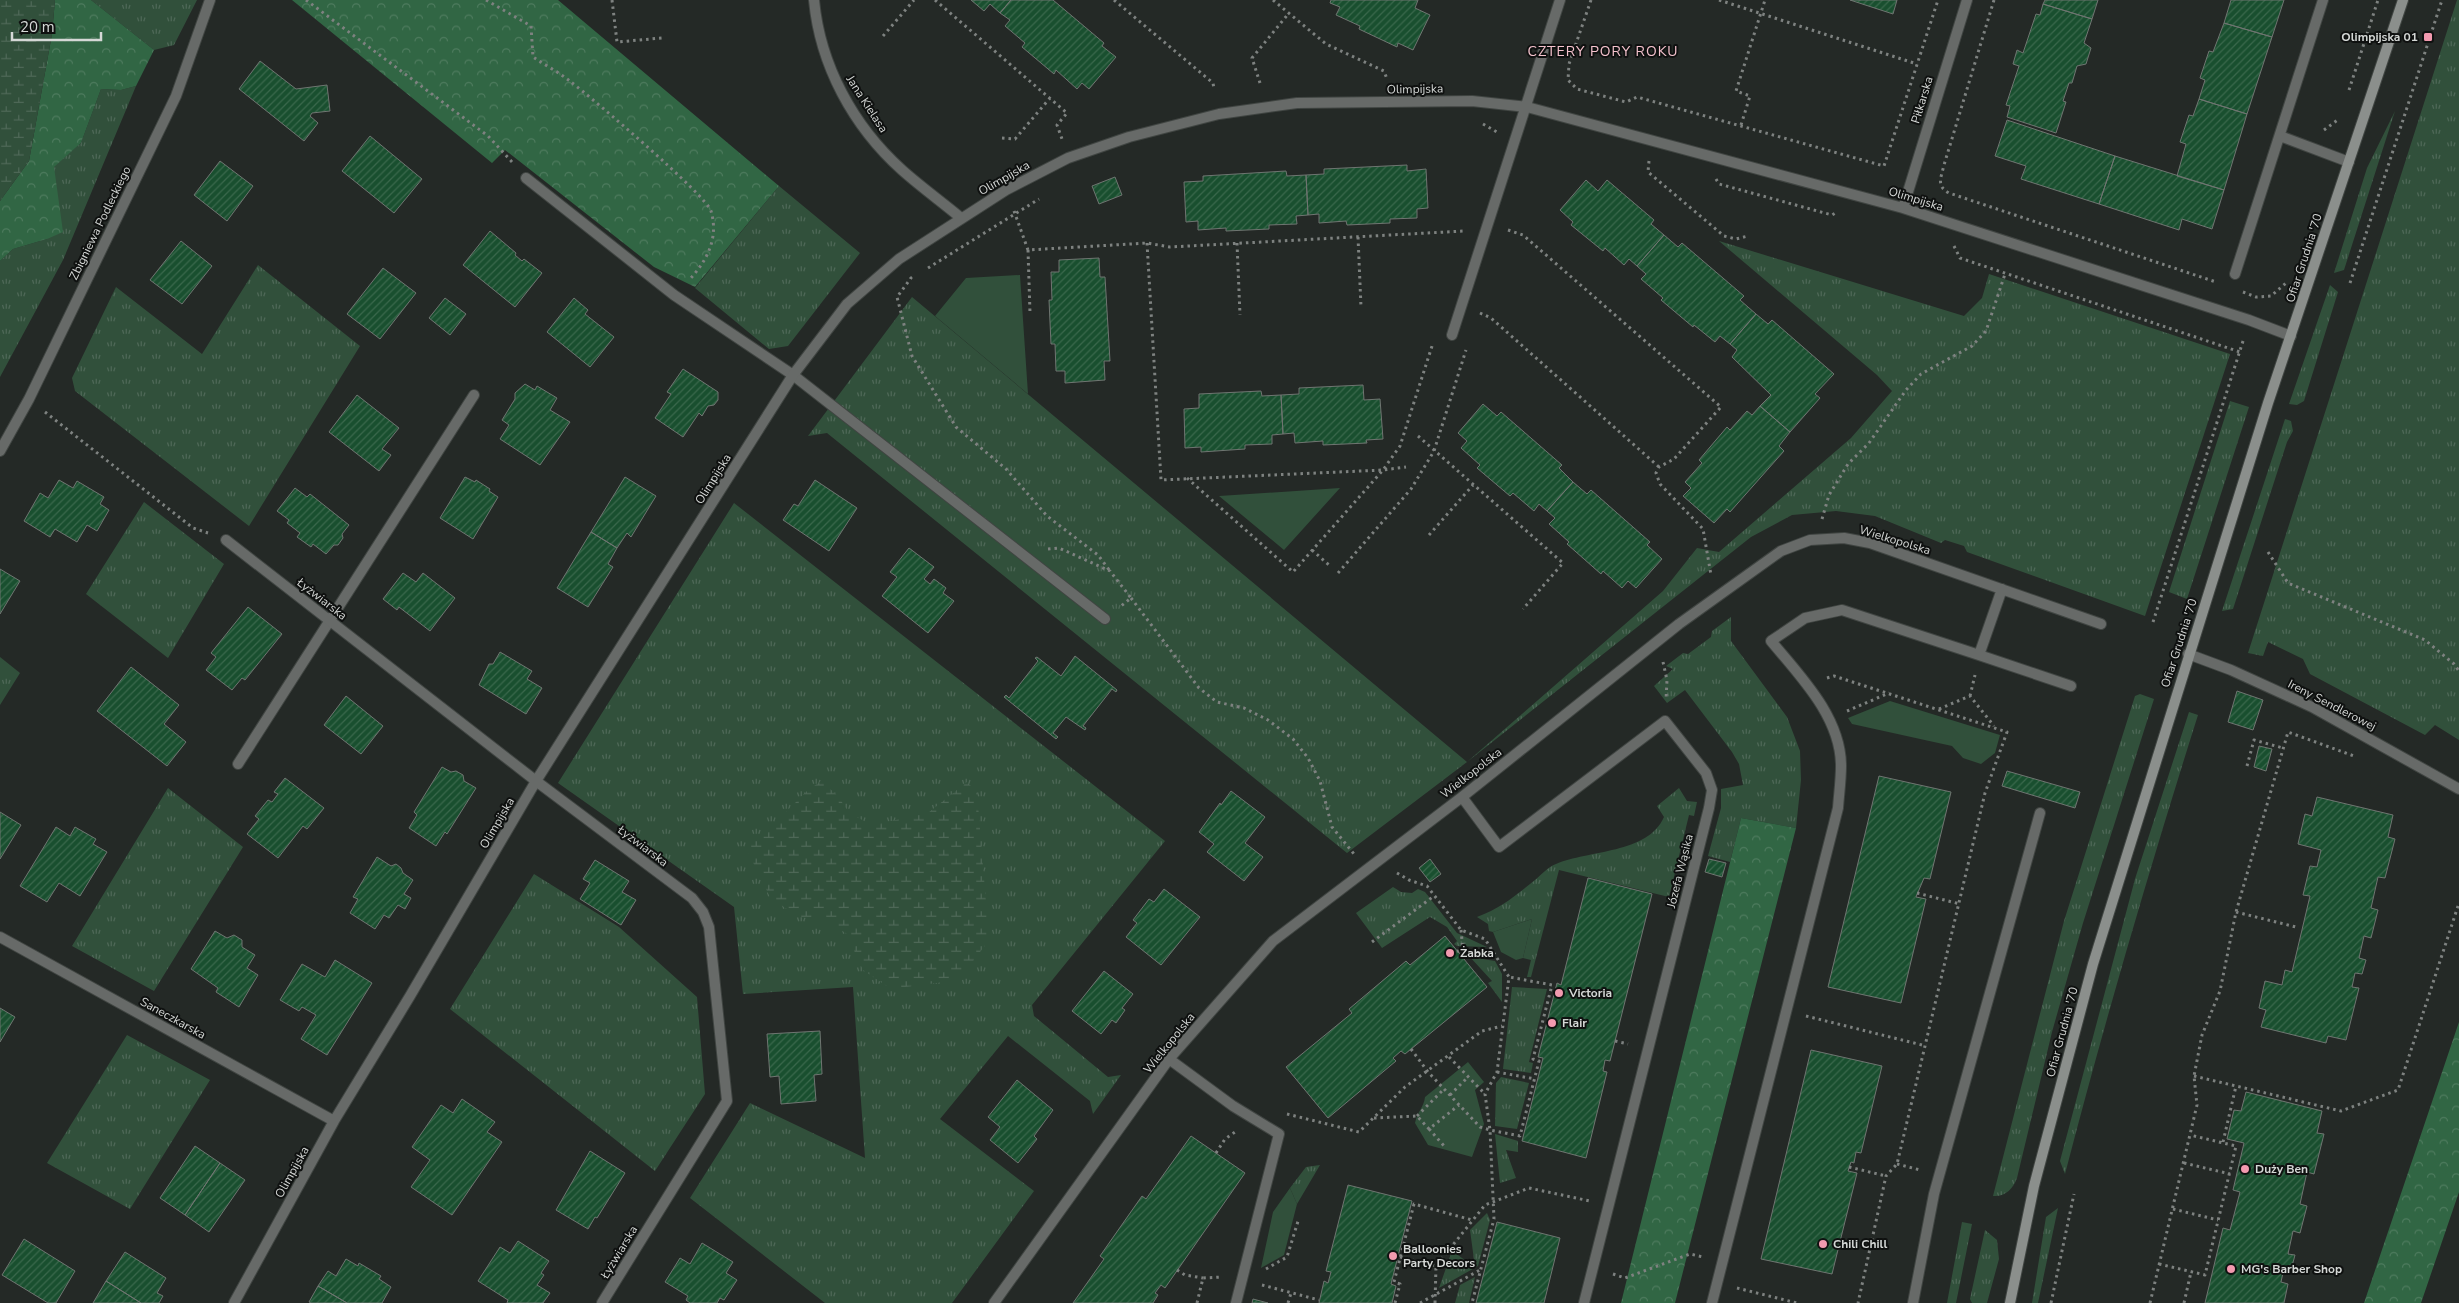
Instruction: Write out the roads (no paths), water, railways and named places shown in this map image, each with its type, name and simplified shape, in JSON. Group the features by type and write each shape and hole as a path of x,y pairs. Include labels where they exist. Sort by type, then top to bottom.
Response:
{"street":[{"name":"Zbigniewa Podleckiego","path":"0,451 29,399 176,96 210,0"},
{"name":"Jana Kielasa","path":"814,0 816,22 824,56 840,90 869,134 901,169 962,218"},
{"path":"1452,335 1560,0"},
{"name":"Piłkarska","path":"1902,208 1968,0"},
{"path":"2235,274 2323,0"},
{"name":"Ofiar Grudnia '70","path":"2010,1303 2030,1202 2093,964 2188,654 2403,0"},
{"name":"Olimpijska","path":"234,1303 334,1121 536,781 793,375 847,304 899,260 1006,190 1068,158 1130,137 1220,114 1297,103 1472,101 1527,107 1902,208 2292,336"},
{"path":"2280,136 2349,162"},
{"path":"526,178 674,295 793,375 1105,619"},
{"path":"238,764 474,395"},
{"name":"Wielkopolska","path":"994,1303 1169,1059 1272,941 1462,797 1679,624 1781,551 1810,540 1844,538 1870,543 2101,624"},
{"name":"Łyżwiarska","path":"226,540 536,781 692,898 702,912 709,928 728,1100 602,1303"},
{"path":"1979,655 2002,589"},
{"path":"1712,1303 1838,808 1841,764 1834,731 1809,686 1771,641 1805,618 1842,610 2072,686"},
{"name":"Ireny Sendlerowej","path":"2188,654 2231,670 2312,707 2459,789"},
{"name":"Józefa Wąsika","path":"1462,797 1498,847 1665,721 1706,773 1712,790 1584,1303"},
{"path":"1913,1303 1934,1194 2040,813"},
{"name":"Saneczkarska","path":"0,937 334,1121"},
{"path":"1169,1059 1234,1106 1279,1134 1236,1303"}],"place":[{"name":"Olimpijska 01","path":"2428,37"},
{"name":"Żabka","path":"1450,953"},
{"name":"Victoria","path":"1559,993"},
{"name":"Flair","path":"1552,1023"},
{"name":"Duży Ben","path":"2245,1169"},
{"name":"Chili Chill","path":"1823,1244"},
{"name":"Balloonies Party Decors","path":"1393,1256"},
{"name":"MG's Barber Shop","path":"2231,1269"}],"district":[{"name":"CZTERY PORY ROKU","path":"1603,51"}]}
